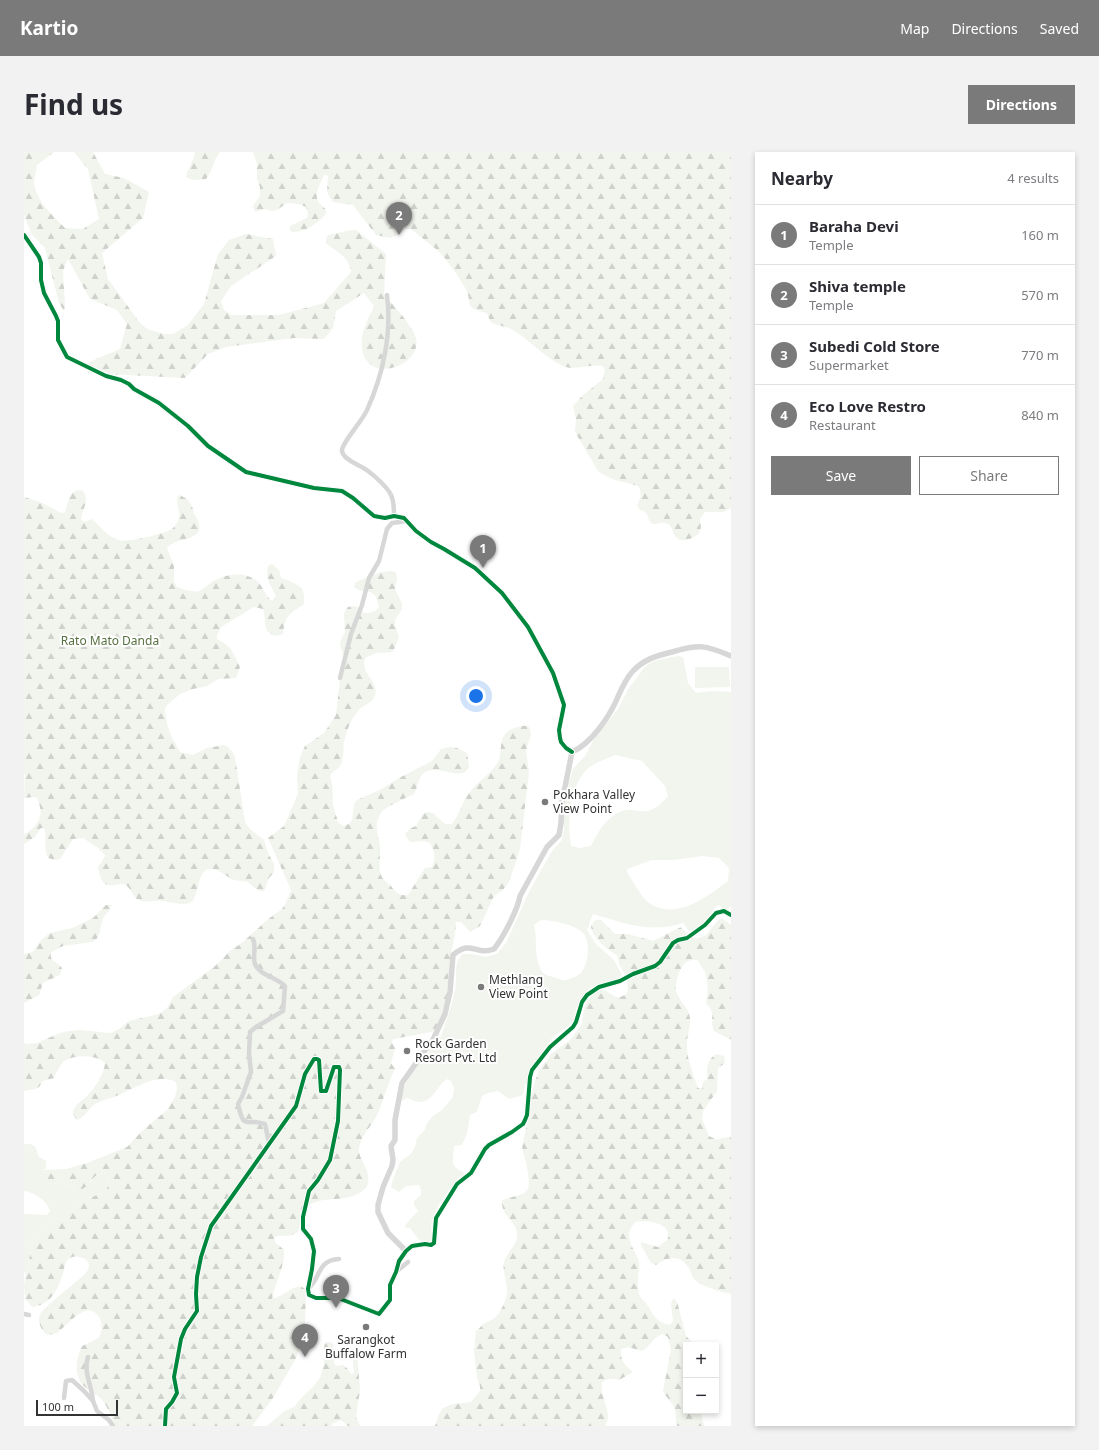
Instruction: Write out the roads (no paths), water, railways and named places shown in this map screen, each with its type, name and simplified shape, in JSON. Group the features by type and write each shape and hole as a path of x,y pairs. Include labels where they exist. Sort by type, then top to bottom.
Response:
{"street":[{"path":"24,235 39,257 41,263 42,287 46,300 58,321 58,340 68,358 106,376 121,380 159,403 188,426 208,446 246,472 314,488 342,491 353,498 374,516 385,518 394,516 404,518 416,531 431,542 474,568 502,593 525,622 546,660 556,682 564,705 559,730 560,738 561,742 566,748 572,752"},
{"path":"387,295 389,324 380,371 366,412 362,420 344,443 342,450 347,459 369,472 386,488 393,500 394,516"},
{"path":"340,678 351,634 362,605 369,578 379,561 387,528 392,523 407,521"},
{"path":"406,1251 388,1233 378,1212 378,1205 383,1187 393,1163 391,1146 394,1140 394,1120 402,1084 431,1044 445,1014 450,992 453,955 465,947 485,951 494,949 510,924 519,904 520,896 547,847 559,835 562,802 572,752 584,745 600,727 609,714 621,688 631,673 650,658 682,649 700,646 708,647 731,656"},
{"path":"164,1426 166,1409 177,1393 174,1377 181,1339 185,1329 197,1311 197,1277 201,1257 211,1226 296,1106 305,1074 311,1062 317,1059 319,1060 320,1089 324,1092 326,1091 332,1070 339,1067 340,1070 338,1121 330,1160 318,1180 309,1191 302,1217 303,1229 311,1239 314,1252 308,1289 309,1295 316,1298 338,1298 379,1314 390,1300 390,1285 396,1272 398,1261 412,1246 425,1244 431,1245 434,1243 436,1218 456,1184 471,1173 485,1149 489,1145 523,1124 527,1115 530,1077 532,1070 550,1047 573,1027 582,1002 587,995 599,987 620,981 633,974 655,966 660,962 673,943 687,938 700,930 716,913 724,911 731,915"},
{"path":"253,939 255,944 255,965 259,970 280,980 285,986 282,1011 256,1026 250,1032 249,1054 251,1072 238,1104 241,1116 248,1123 257,1121 265,1124 269,1143"},
{"path":"308,1289 313,1284 320,1269 331,1259 339,1259"},
{"path":"396,1272 408,1262"},
{"path":"88,1358 87,1374 93,1401 97,1411 109,1420 113,1426"},
{"path":"64,1398 66,1381 72,1380 79,1385 93,1401"}],"place":[{"name":"Shiva temple","path":"399,235"},
{"name":"Baraha Devi","path":"483,568"},
{"name":"Pokhara Valley View Point","path":"545,802"},
{"name":"Methlang View Point","path":"481,987"},
{"name":"Rock Garden Resort Pvt. Ltd","path":"407,1051"},
{"name":"Subedi Cold Store","path":"336,1308"},
{"name":"Sarangkot Buffalow Farm","path":"366,1327"},
{"name":"Eco Love Restro","path":"305,1357"}],"park label":[{"name":"Rato Mato Danda","path":"110,641"}]}
